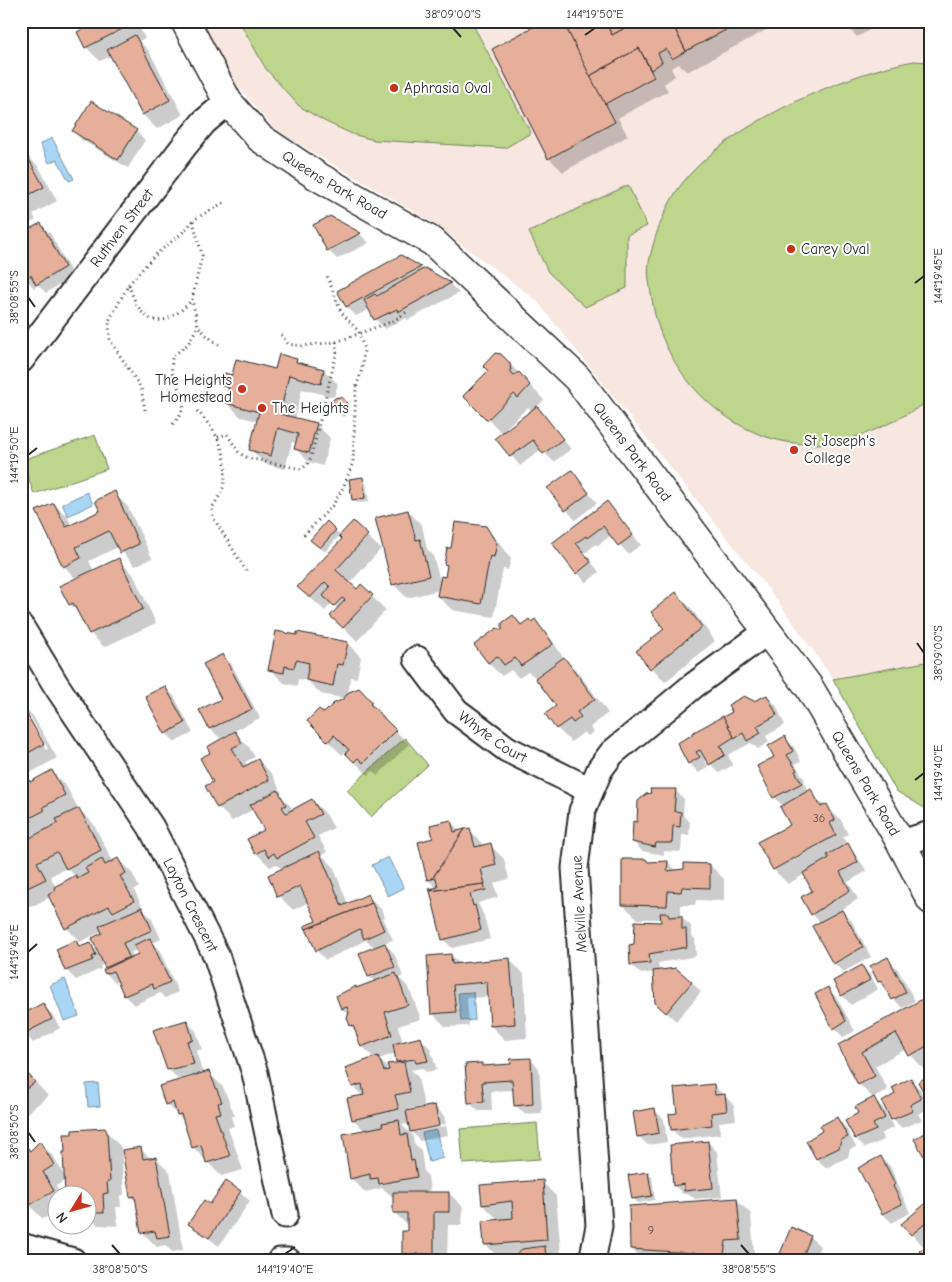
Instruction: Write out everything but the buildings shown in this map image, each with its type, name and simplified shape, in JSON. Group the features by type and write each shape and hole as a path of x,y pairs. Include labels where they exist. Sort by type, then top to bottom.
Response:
{"main road":[{"name":"Queens Park Road","path":"185,21 228,102 260,138 317,176 433,242 577,378 809,687 901,843 931,900"}],"street":[{"name":"Ruthven Street","path":"21,360 185,145 204,122 228,102"},
{"name":"Layton Crescent","path":"21,628 56,685 151,827 216,955 256,1072 285,1215"},
{"name":"Melville Avenue","path":"592,1261 599,1226 575,868 582,811 600,769 612,752 768,631"},
{"name":"Whyte Court","path":"417,659 456,711 463,717 507,749 590,790"},
{"path":"901,843 931,834"},
{"path":"21,1246 73,1261"}],"path":[{"path":"146,410 141,388 110,340 109,321 129,284 154,256 182,233 193,221 225,202"},
{"path":"193,221 202,255 192,300 198,326 219,344"},
{"path":"304,535 333,505 353,462 356,389 362,369 364,350 359,332 341,312 326,273"},
{"path":"129,284 134,301 142,314 152,320 173,318 192,300"},
{"path":"281,335 288,344 301,346 336,342 393,321 408,311"},
{"path":"173,424 182,414 185,400 172,372 172,357 188,344 198,326"},
{"path":"218,437 228,434 239,453 248,458 301,469 307,465 312,457 335,359 336,342"},
{"path":"197,411 213,428 218,437 225,466 222,489 212,508 214,517 246,571"}],"shaded area":[{"name":"St Joseph's College","path":"200,21 931,21 931,661 833,679 777,600 536,300 430,221 276,131 230,77"}],"green space":[{"name":"Aphrasia Oval","path":"239,21 471,21 531,133 505,148 374,140 352,134 324,121 299,106 266,69"},
{"name":"Carey Oval","path":"914,61 931,62 931,400 902,417 872,431 841,441 808,444 780,441 753,431 727,417 705,399 685,378 670,353 658,327 650,290 648,266 663,217 676,192 695,169 721,146 751,126 784,107 818,91 852,78"},
{"path":"628,185 647,226 627,235 627,288 585,307 548,272 529,232"},
{"path":"95,435 107,469 34,494 22,460"},
{"path":"931,661 931,812 896,791 833,679"},
{"path":"405,738 428,765 371,817 347,790"},
{"path":"537,1123 540,1159 463,1164 460,1129"}],"water":[{"path":"52,138 74,179 69,181 57,159 49,163 40,144"},
{"path":"87,492 93,504 68,516 62,504"},
{"path":"388,857 404,888 388,896 372,865"},
{"path":"65,979 79,1016 64,1021 50,985"},
{"path":"473,992 475,1020 461,1021 458,993"},
{"path":"98,1083 100,1106 88,1107 86,1084"},
{"path":"436,1130 443,1158 429,1162 422,1133"}],"place":[{"name":"Aphrasia Oval","path":"394,88"},
{"name":"Carey Oval","path":"791,249"},
{"name":"The Heights Homestead","path":"242,389"},
{"name":"The Heights","path":"262,408"},
{"name":"St Joseph's College","path":"794,450"}]}
